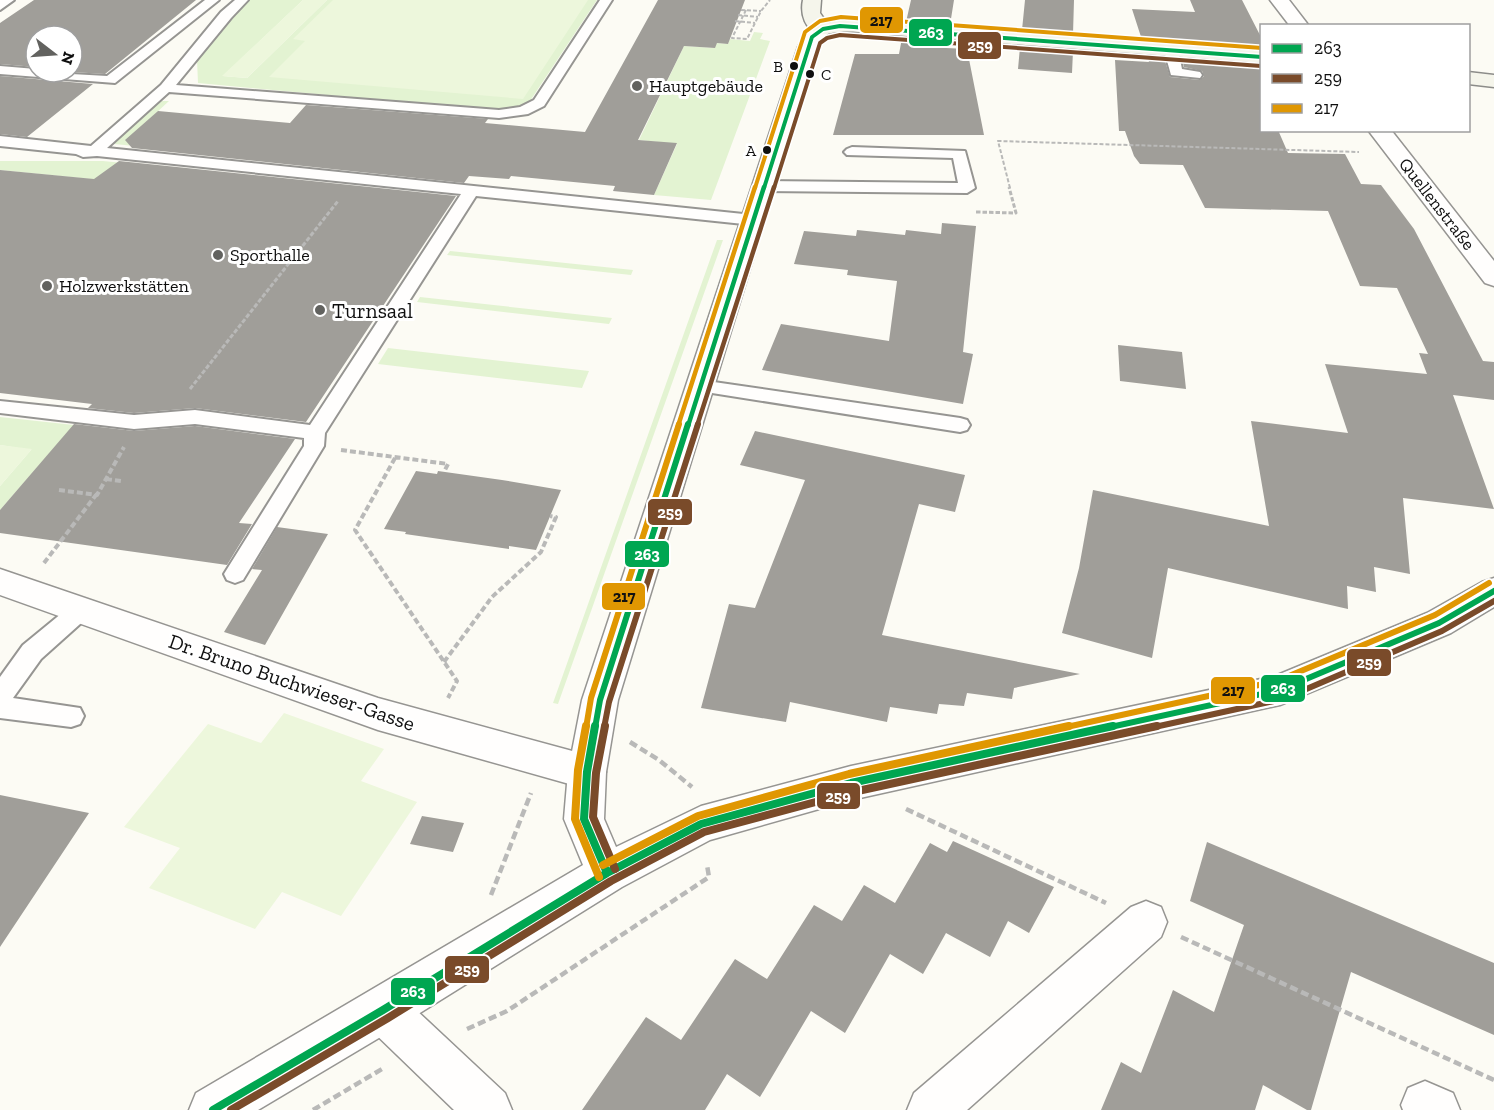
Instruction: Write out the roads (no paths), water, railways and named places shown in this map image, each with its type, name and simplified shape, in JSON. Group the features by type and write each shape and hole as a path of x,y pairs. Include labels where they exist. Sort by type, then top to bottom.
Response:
{"main road":[{"path":"812,0 810,13 814,22 831,27 1260,57"},
{"path":"831,27 833,0"},
{"path":"1470,78 1494,81"}],"street":[{"path":"1279,0 1298,24"},
{"path":"607,873 584,819 587,772 600,700 808,47 812,37 831,27"},
{"name":"Quellenstraße","path":"1381,132 1494,278"},
{"name":"Dr. Bruno Buchwieser-Gasse","path":"0,582 378,714 587,772"},
{"path":"213,1110 383,1010 607,873 701,824 851,783 1280,690 1439,623 1494,591"},
{"path":"931,1110 1146,921"},
{"path":"383,1010 488,1110"}],"lane":[{"path":"0,6 8,0"},
{"path":"0,70 110,80 213,0"},
{"path":"0,155 93,152 166,88 226,15 242,0"},
{"path":"166,88 499,114 523,111 539,103 606,0"},
{"path":"1171,50 1176,72 1195,75"},
{"path":"0,141 753,220"},
{"path":"764,186 967,188 960,153 852,152"},
{"path":"235,574 314,440 472,190"},
{"path":"700,386 960,425"},
{"path":"0,406 134,422 195,417 314,440"},
{"path":"0,698 32,652 81,610"},
{"path":"0,707 71,716"}],"place":[{"name":"B","path":"794,66"},
{"name":"C","path":"810,74"},
{"name":"Hauptgebäude","path":"637,86"},
{"name":"A","path":"767,150"},
{"name":"Sporthalle","path":"218,255"},
{"name":"Holzwerkstätten","path":"47,286"},
{"name":"Turnsaal","path":"320,310"}]}
